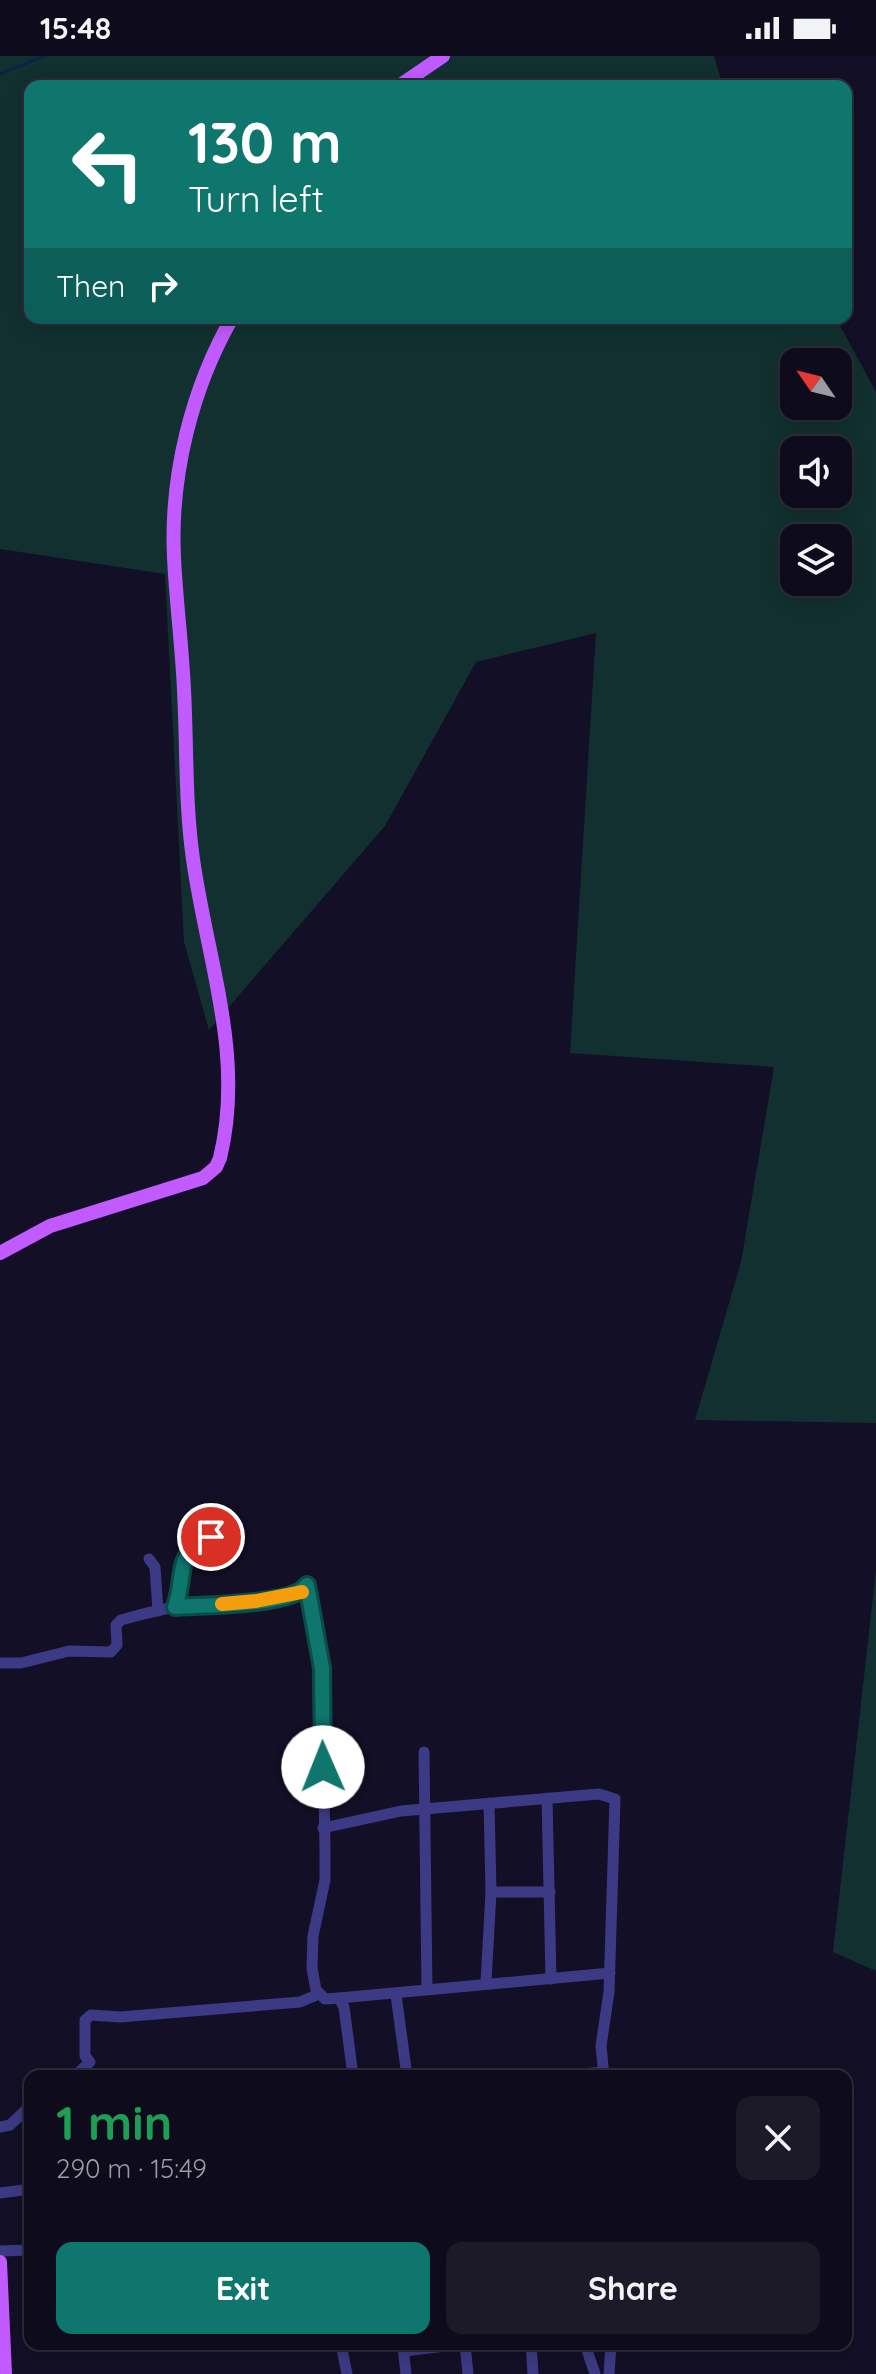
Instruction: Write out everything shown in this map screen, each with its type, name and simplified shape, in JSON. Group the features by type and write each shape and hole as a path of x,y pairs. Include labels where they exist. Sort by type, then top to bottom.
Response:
{"main road":[{"path":"408,80 443,56"},
{"path":"0,1253 50,1226 203,1178 216,1167 220,1158 231,1082 226,1028 193,857 174,532 181,465 195,404 216,346 229,324"},
{"path":"0,2262 5,2374"}],"street":[{"path":"175,1607 185,1556 195,1545 215,1535"},
{"path":"149,1559 155,1567 158,1611"},
{"path":"0,1663 21,1663 69,1651 111,1652 118,1641 119,1621 175,1607 256,1601 300,1593 307,1585 322,1668 325,1880 312,1949 313,1983 319,1994 325,1999 396,1995 486,1982 610,1973"},
{"path":"424,1752 427,1989"},
{"path":"323,1828 378,1814 426,1809 607,1794 615,1799 610,1973 601,2046 603,2070"},
{"path":"547,1798 551,1979"},
{"path":"486,1982 491,1892 489,1803"},
{"path":"491,1892 550,1892"},
{"path":"81,2070 90,2062 85,2056 85,2020 91,2015 120,2017 300,2002 319,1994"},
{"path":"396,1995 406,2070"},
{"path":"339,1998 344,2007 352,2070"},
{"path":"0,2127 10,2125 24,2112"},
{"path":"0,2193 24,2190"},
{"path":"0,2251 24,2250"},
{"path":"342,2350 347,2374"},
{"path":"403,2350 406,2374"},
{"path":"465,2350 468,2374"},
{"path":"531,2350 533,2374"},
{"path":"587,2350 595,2374"},
{"path":"609,2374 611,2350"}],"green space":[{"path":"0,56 714,56 721,80 24,80 24,324 839,324 876,392 876,1423 695,1420 741,1262 774,1067 570,1053 596,633 476,662 385,826 209,1030 184,942 165,574 0,549"},
{"path":"876,1570 876,1971 833,1952"}],"waterway":[{"path":"0,74 44,56"}],"slow traffic":[{"path":"222,1604 302,1592"}],"route":[{"path":"211,1537 195,1545 185,1556 175,1607 256,1601 300,1593 307,1585 310,1617 322,1668 323,1767"}]}
